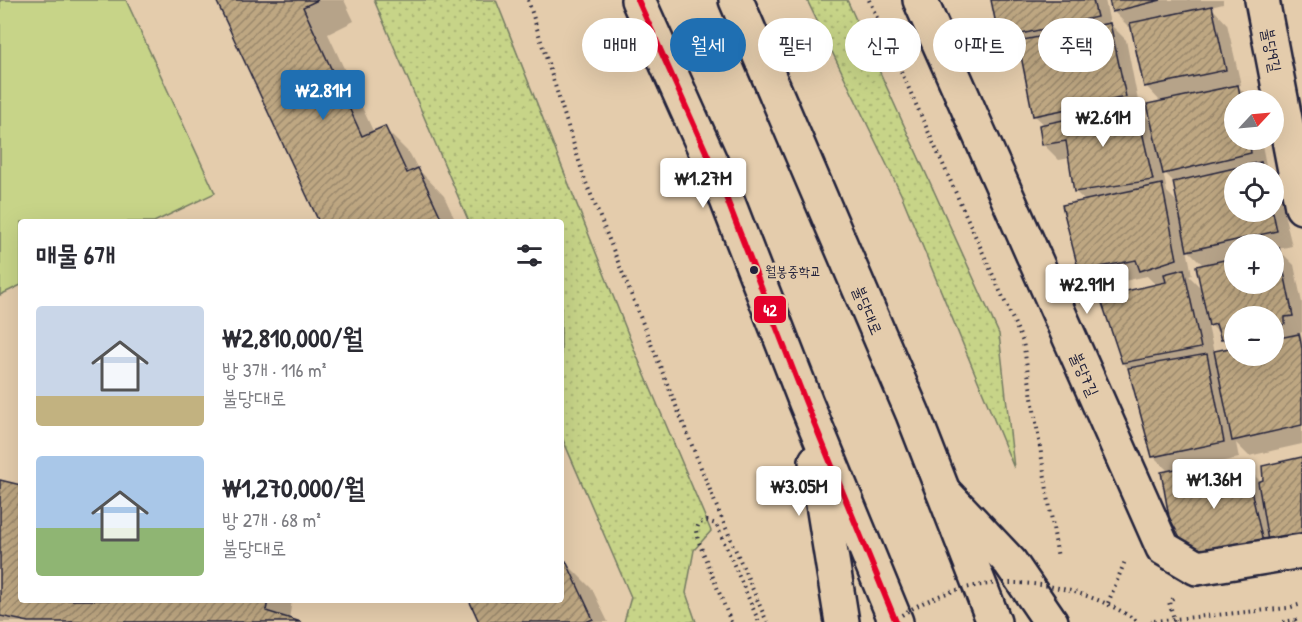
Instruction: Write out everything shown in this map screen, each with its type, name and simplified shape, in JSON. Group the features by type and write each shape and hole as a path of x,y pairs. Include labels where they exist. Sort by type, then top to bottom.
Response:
{"main road":[{"path":"638,0 724,192 894,622"},
{"name":"불당대로","path":"736,0 913,414 994,622"},
{"name":"불당7길","path":"920,0 1163,548 1197,568 1302,551"},
{"name":"불당9길","path":"1263,0 1302,207"},
{"path":"806,403 842,622"},
{"path":"943,491 1010,562 1051,622"}],"path":[{"path":"528,0 585,180 712,494 767,622"},
{"path":"869,0 1023,342 1059,562"},
{"path":"731,622 698,540 696,531 699,523 707,520 716,524 759,622"},
{"path":"1108,603 1128,555"},
{"path":"894,622 927,602 956,590 986,584 1018,582 1049,585 1078,592 1108,603 1139,622"},
{"path":"1063,585 1068,594"},
{"path":"1151,622 1288,608 1302,604"},
{"path":"1283,622 1295,620 1296,622"}],"green space":[{"path":"0,0 126,0 215,193 160,219 18,219 18,286 0,295"},
{"path":"374,0 496,0 636,354 711,531 694,550 686,593 696,622 624,622 631,597 564,442 564,219 468,219"},
{"path":"807,0 847,0 855,18 845,18 845,72 880,72 999,334 1014,468 901,194 833,54 833,18 816,18"}],"building":[{"path":"216,0 318,0 303,7 362,136 385,126 407,173 418,168 442,219 318,219"},
{"path":"991,0 1093,0 1097,17 1038,18 1038,30 1026,33 1026,18 995,18"},
{"path":"1109,0 1161,0 1112,12"},
{"path":"1212,6 1226,70 1144,87 1130,23"},
{"path":"1038,37 1038,72 1114,72 1114,42 1126,97 1033,116 1024,72 1026,39"},
{"path":"1238,85 1239,90 1224,90 1224,150 1251,150 1251,153 1163,174 1147,104"},
{"path":"1136,105 1153,180 1074,192 1066,141 1042,145 1039,125"},
{"path":"1224,170 1224,222 1275,222 1277,231 1264,234 1224,234 1224,243 1187,251 1173,182"},
{"path":"1162,184 1177,259 1140,271 1136,260 1100,267 1103,276 1082,284 1062,205"},
{"path":"1224,260 1224,294 1284,294 1284,272 1293,316 1285,317 1284,324 1284,306 1224,306 1224,339 1221,340 1216,324 1209,326 1196,266"},
{"path":"1184,269 1201,348 1122,363 1100,297 1166,282 1164,274"},
{"path":"1299,334 1302,348 1302,425 1232,441 1214,351 1224,349 1224,366 1284,366 1284,337"},
{"path":"1207,354 1224,442 1152,457 1128,368"},
{"path":"1302,457 1302,539 1269,547 1258,482 1263,480 1262,466"},
{"path":"1210,462 1212,473 1245,464 1265,551 1219,559 1181,539 1169,517 1161,472"},
{"path":"0,480 18,484 18,603 267,603 266,611 301,622 29,622 0,616"},
{"path":"566,561 593,619 586,622 479,622 470,603 564,603 564,562"}],"transit line":[{"name":"42","path":"638,0 724,192 806,403 896,622"}],"place":[{"name":"월봉중학교","path":"754,270"}]}
